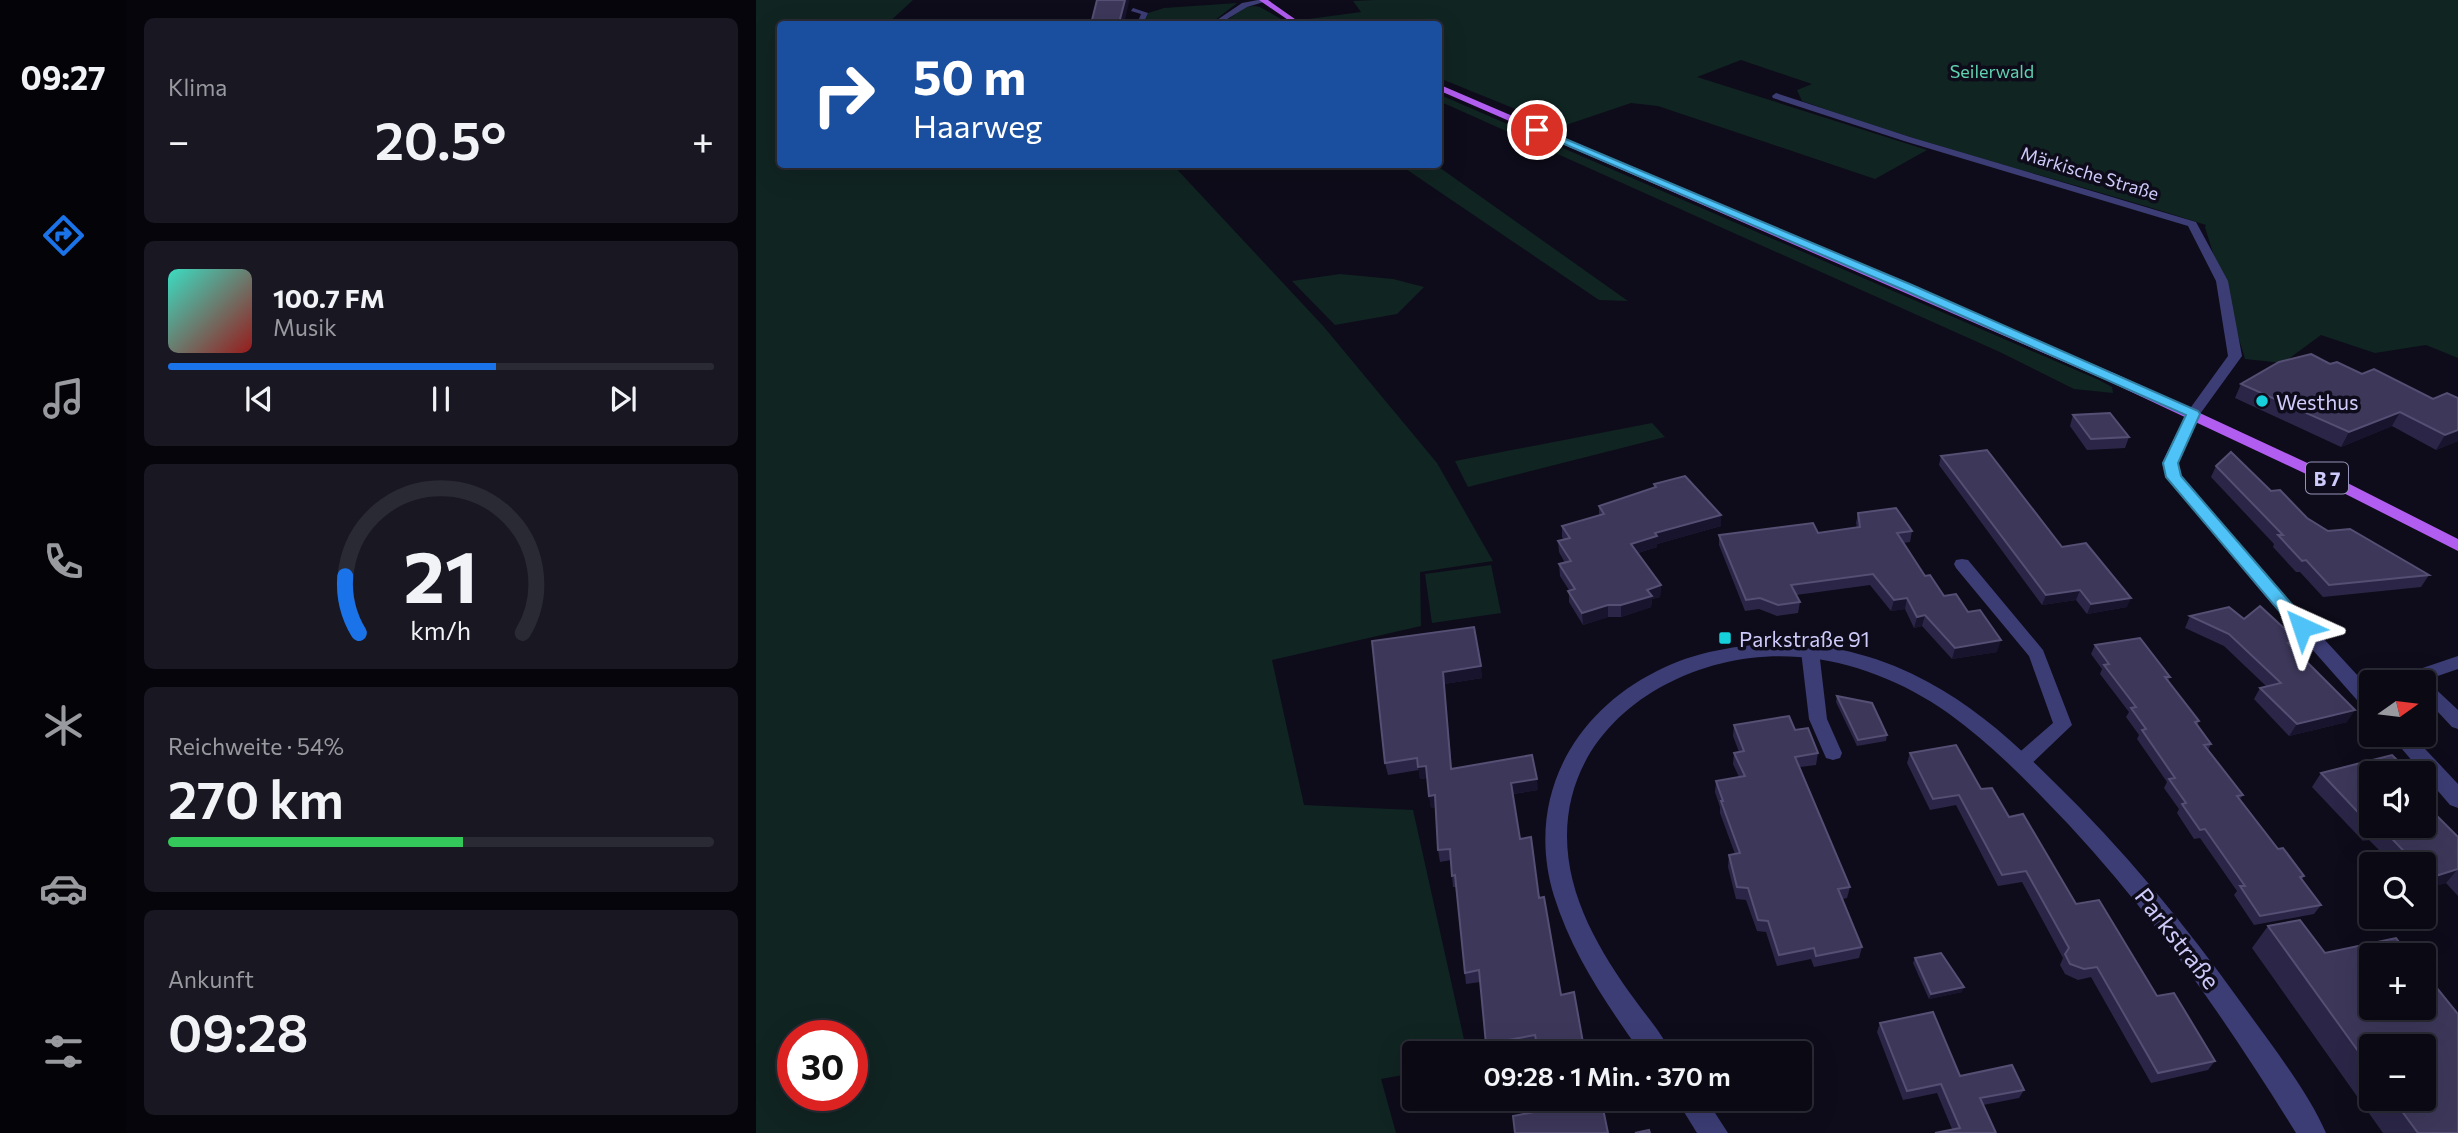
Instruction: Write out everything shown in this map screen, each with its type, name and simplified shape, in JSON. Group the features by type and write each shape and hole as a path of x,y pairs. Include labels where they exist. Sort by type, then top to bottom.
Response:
{"main road":[{"path":"1263,0 1294,21"},
{"name":"B 7","path":"1442,89 1908,288 2193,414 2409,519 2458,546"}],"street":[{"path":"1220,21 1245,5 1263,0"},
{"name":"Märkische Straße","path":"1776,96 1907,139 2192,224 2222,281 2235,356 2193,414 2171,463 2174,477 2271,592 2359,687"},
{"name":"Parkstraße","path":"1649,1041 1605,979 1583,937 1568,899 1556,837 1558,805 1567,773 1578,749 1600,720 1646,684 1676,669 1733,652 1762,649 1810,651 1849,659 1901,677 1947,702 2021,762 2127,873 2191,953 2243,1024 2312,1133"},
{"path":"2411,747 2458,799"},
{"path":"1698,1111 1714,1133"}],"lane":[{"path":"1263,0 1272,0"},
{"path":"1133,10 1144,13 1141,21"},
{"path":"1962,564 2037,654 2063,725 2021,762"},
{"path":"1810,651 1818,719 1833,753"},
{"path":"2436,672 2458,662"},
{"path":"2436,702 2458,722"}],"green space":[{"path":"756,0 913,0 890,21 777,21 777,168 1176,168 1324,327 1437,463 1493,561 1420,572 1421,626 1272,660 1304,805 1413,810 1464,1041 1402,1041 1402,1075 1381,1079 1396,1133 756,1133"},
{"name":"Seilerwald","path":"2458,0 2458,358 2426,345 2375,353 2321,335 2283,363 2245,359 2206,225 1902,135 1802,101 1797,90 1812,84 1741,60 1697,77 1927,150 1875,179 1658,106 1631,103 1560,127 1442,79 1442,21 1309,19 1361,12 1353,1"},
{"path":"1237,3 1214,21 1144,21 1148,13 1164,8"},
{"path":"1246,7 1260,7 1285,21 1225,21"},
{"path":"1442,96 2099,380 2112,387 2113,393 2074,389 2002,353 1442,102"},
{"path":"1404,168 1440,168 1628,301 1599,300"},
{"path":"1340,274 1393,279 1424,287 1397,314 1335,325 1292,281"},
{"path":"1652,423 1665,437 1468,487 1455,461"},
{"path":"1491,565 1501,613 1432,623 1425,574"}],"building":[{"path":"1097,0 1125,0 1120,21 1092,21"},
{"path":"2311,354 2330,364 2337,362 2362,374 2374,369 2433,399 2447,393 2458,398 2458,430 2445,435 2400,412 2349,432 2241,384 2279,362"},
{"path":"2110,413 2129,437 2091,439 2073,415"},
{"path":"1987,450 2062,547 2086,543 2131,598 2091,604 2080,590 2046,595 1941,456"},
{"path":"2231,452 2271,491 2280,490 2307,518 2328,531 2350,529 2429,575 2329,585 2306,560 2302,561 2278,535 2283,535 2216,466"},
{"path":"1685,476 1721,515 1655,533 1657,536 1631,544 1661,585 1647,590 1652,596 1582,613 1568,591 1575,589 1559,564 1571,561 1558,541 1570,538 1562,526 1604,514 1599,506 1656,487 1654,484"},
{"path":"1896,508 1912,531 1897,533 1925,576 1930,575 1944,596 1956,594 1968,612 1980,610 2001,640 1955,648 1925,615 1917,617 1907,598 1894,600 1873,574 1791,585 1800,602 1778,605 1760,598 1746,600 1719,535 1813,523 1818,533 1860,527 1858,513"},
{"path":"2260,606 2298,641 2288,643 2355,710 2297,724 2260,688 2281,683 2229,634 2190,616 2229,607 2244,619"},
{"path":"1474,627 1481,666 1443,672 1451,769 1532,755 1537,779 1511,783 1520,839 1531,837 1539,898 1544,897 1561,995 1574,992 1583,1041 1536,1041 1535,1035 1486,1041 1479,970 1465,973 1455,875 1452,876 1450,849 1438,850 1435,795 1429,796 1426,766 1418,767 1417,758 1385,763 1372,641"},
{"path":"2140,638 2170,677 2165,677 2199,721 2195,722 2211,744 2204,745 2243,795 2237,796 2278,849 2283,848 2321,905 2260,916 2240,886 2245,886 2205,829 2200,830 2182,804 2186,803 2169,779 2175,778 2142,730 2146,729 2131,708 2136,707 2104,665 2109,664 2095,645"},
{"path":"1837,696 1872,703 1887,735 1858,740"},
{"path":"1789,716 1795,730 1808,728 1818,753 1795,757 1850,887 1838,889 1862,947 1816,956 1814,948 1779,955 1768,921 1758,920 1748,888 1737,887 1729,855 1740,853 1716,781 1745,776 1734,753 1744,751 1734,725"},
{"path":"1956,745 1981,789 1992,788 2009,817 2023,814 2076,904 2099,900 2157,996 2174,993 2215,1061 2158,1073 2097,967 2084,969 2070,964 2065,954 2069,948 2026,871 2002,875 1959,795 1933,799 1910,753"},
{"path":"2392,755 2398,761 2368,761"},
{"path":"2359,763 2359,813 2321,773"},
{"path":"2436,815 2458,837 2458,869 2436,876 2436,852 2405,852 2391,838 2436,838"},
{"path":"2300,920 2325,953 2359,946 2359,1020 2436,1020 2436,987 2458,1014 2458,1133 2418,1133 2402,1111 2436,1111 2436,1034 2359,1034 2359,1052 2268,926"},
{"path":"2396,938 2400,943 2372,943"},
{"path":"1941,953 1964,987 1931,994 1915,958"},
{"path":"1933,1012 1960,1076 2012,1065 2024,1090 1980,1098 1996,1133 1935,1133 1960,1128 1941,1084 1907,1091 1880,1023"},
{"path":"1540,1111 1603,1111 1608,1133 1515,1133 1513,1116"}],"place":[{"name":"Westhus","path":"2262,401"},
{"name":"Parkstraße 91","path":"1725,638"}],"route":[{"path":"1537,130 1908,288 2193,414 2171,463 2174,477 2302,627"}]}
